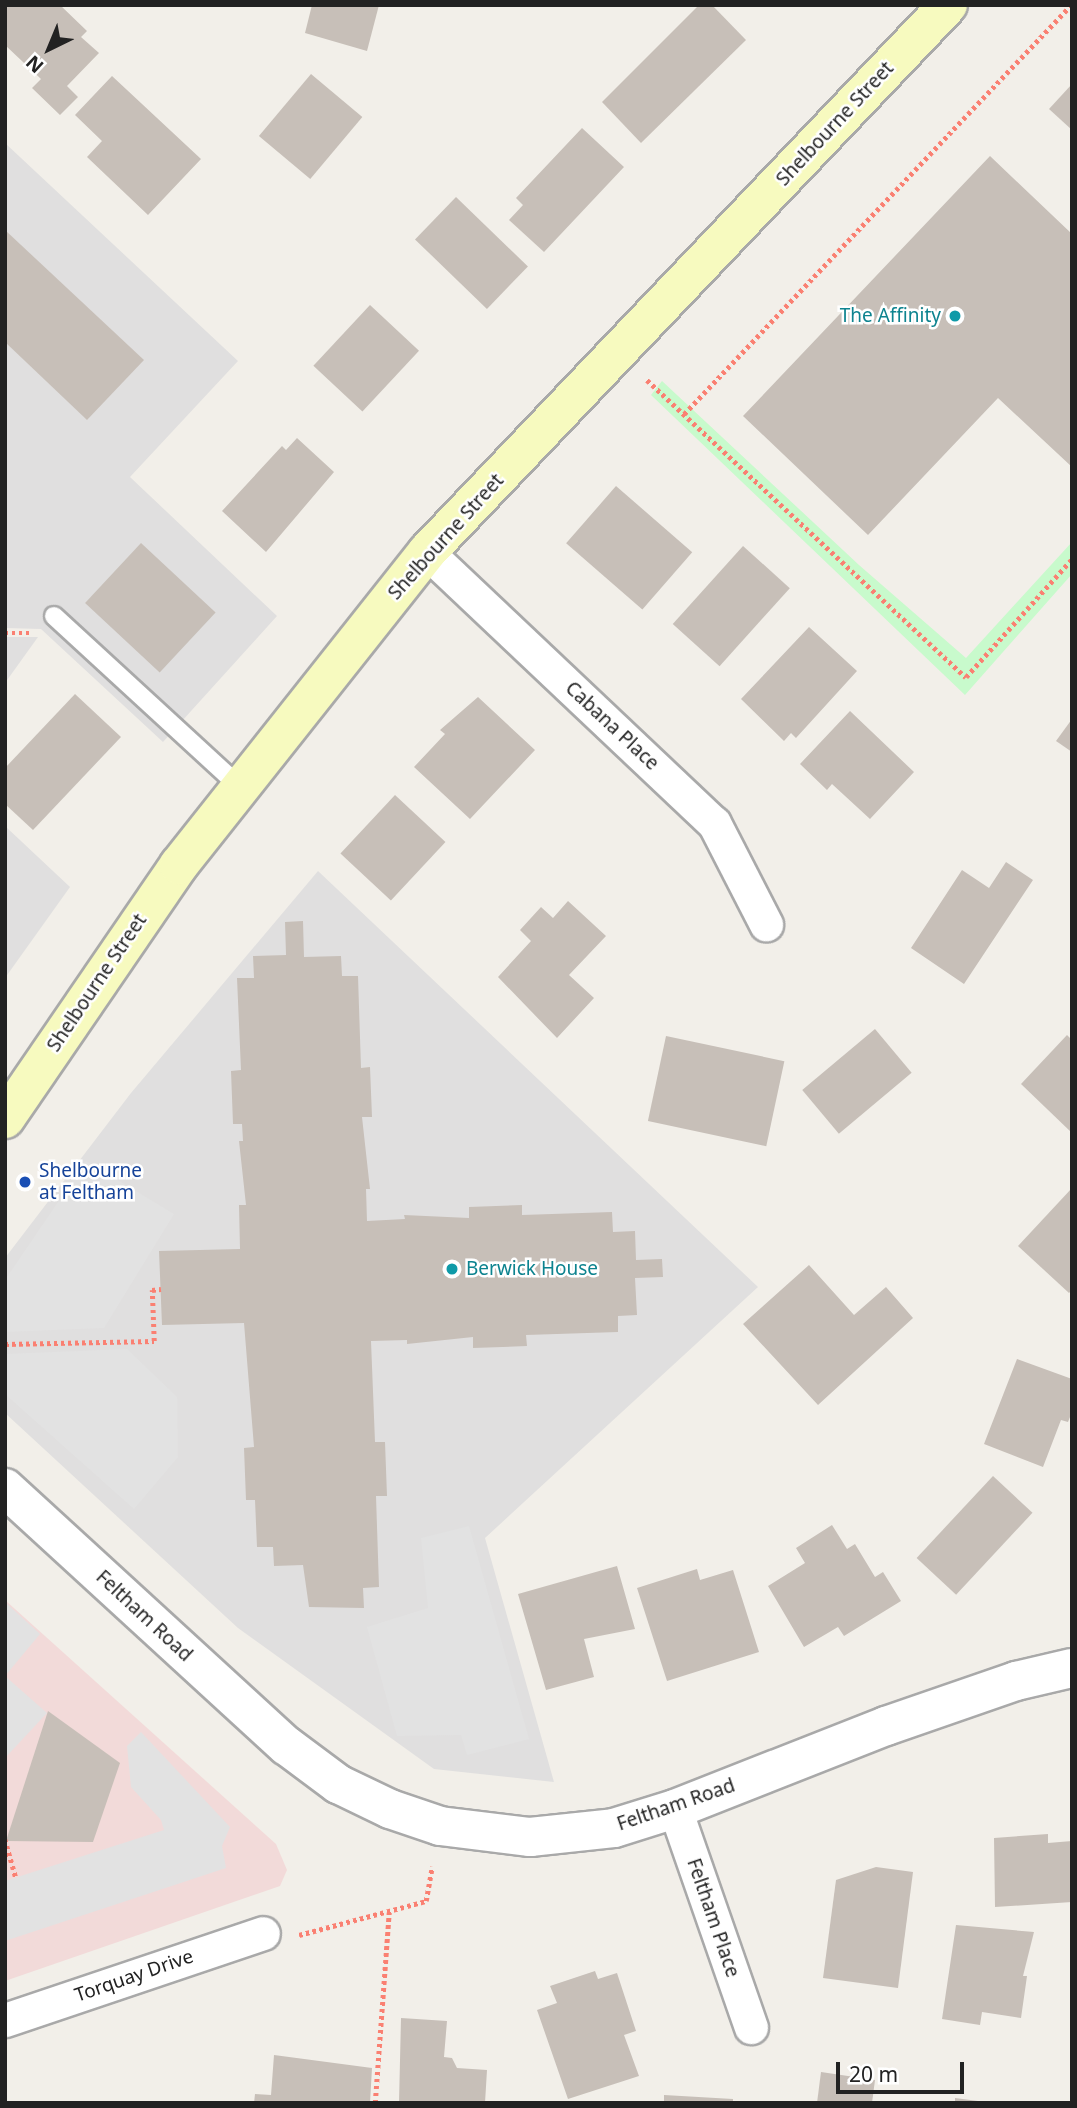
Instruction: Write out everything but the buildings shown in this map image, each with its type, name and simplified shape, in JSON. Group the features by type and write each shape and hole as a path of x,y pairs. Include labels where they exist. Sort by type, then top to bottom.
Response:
{"main road":[{"name":"Shelbourne Street","path":"5,1119 114,955 239,786 427,552 619,354 948,5"}],"street":[{"name":"Cabana Place","path":"427,552 714,823 765,924"},
{"name":"Feltham Road","path":"5,1488 287,1746 338,1784 390,1810 440,1826 530,1837 614,1828 675,1809 886,1726 1016,1681 1072,1668"},
{"name":"Feltham Place","path":"675,1809 751,2027"},
{"name":"Torquay Drive","path":"5,2020 264,1933"}],"lane":[{"path":"54,616 239,786"}],"path":[{"path":"684,414 1071,5"},
{"path":"619,354 966,677 1072,559"},
{"path":"5,1344 154,1341 152,1290 160,1289"},
{"path":"264,1933 308,1936 426,1901 440,1826"},
{"path":"5,1839 16,1878"},
{"path":"375,2103 389,1913"}],"shaded area":[{"path":"5,143 238,361 130,477 277,616 163,742 41,629 5,628"},
{"path":"5,637 38,637 5,683"},
{"path":"5,826 70,887 5,978"},
{"path":"318,871 758,1287 485,1538 554,1782 434,1769 238,1628 5,1413 5,1258 131,1093"},
{"path":"86,1161 174,1214 104,1328 5,1332 5,1280"},
{"path":"127,1349 177,1397 178,1457 134,1509 5,1394 5,1354"},
{"path":"469,1526 529,1739 467,1755 461,1735 397,1736 367,1627 428,1608 421,1538"},
{"path":"5,1600 276,1844 287,1870 280,1886 5,1981"},
{"path":"5,1602 40,1634 5,1676"},
{"path":"5,1676 47,1713 5,1758"},
{"path":"141,1732 230,1827 222,1846 226,1868 5,1941 5,1881 164,1830 161,1820 131,1787 127,1746"}],"green space":[{"path":"662,381 859,565 966,658 1072,542 1072,574 965,695 651,395"}],"place":[{"name":"The Affinity","path":"955,316"},
{"name":"Shelbourne at Feltham","path":"25,1182"},
{"name":"Berwick House","path":"452,1269"}]}
